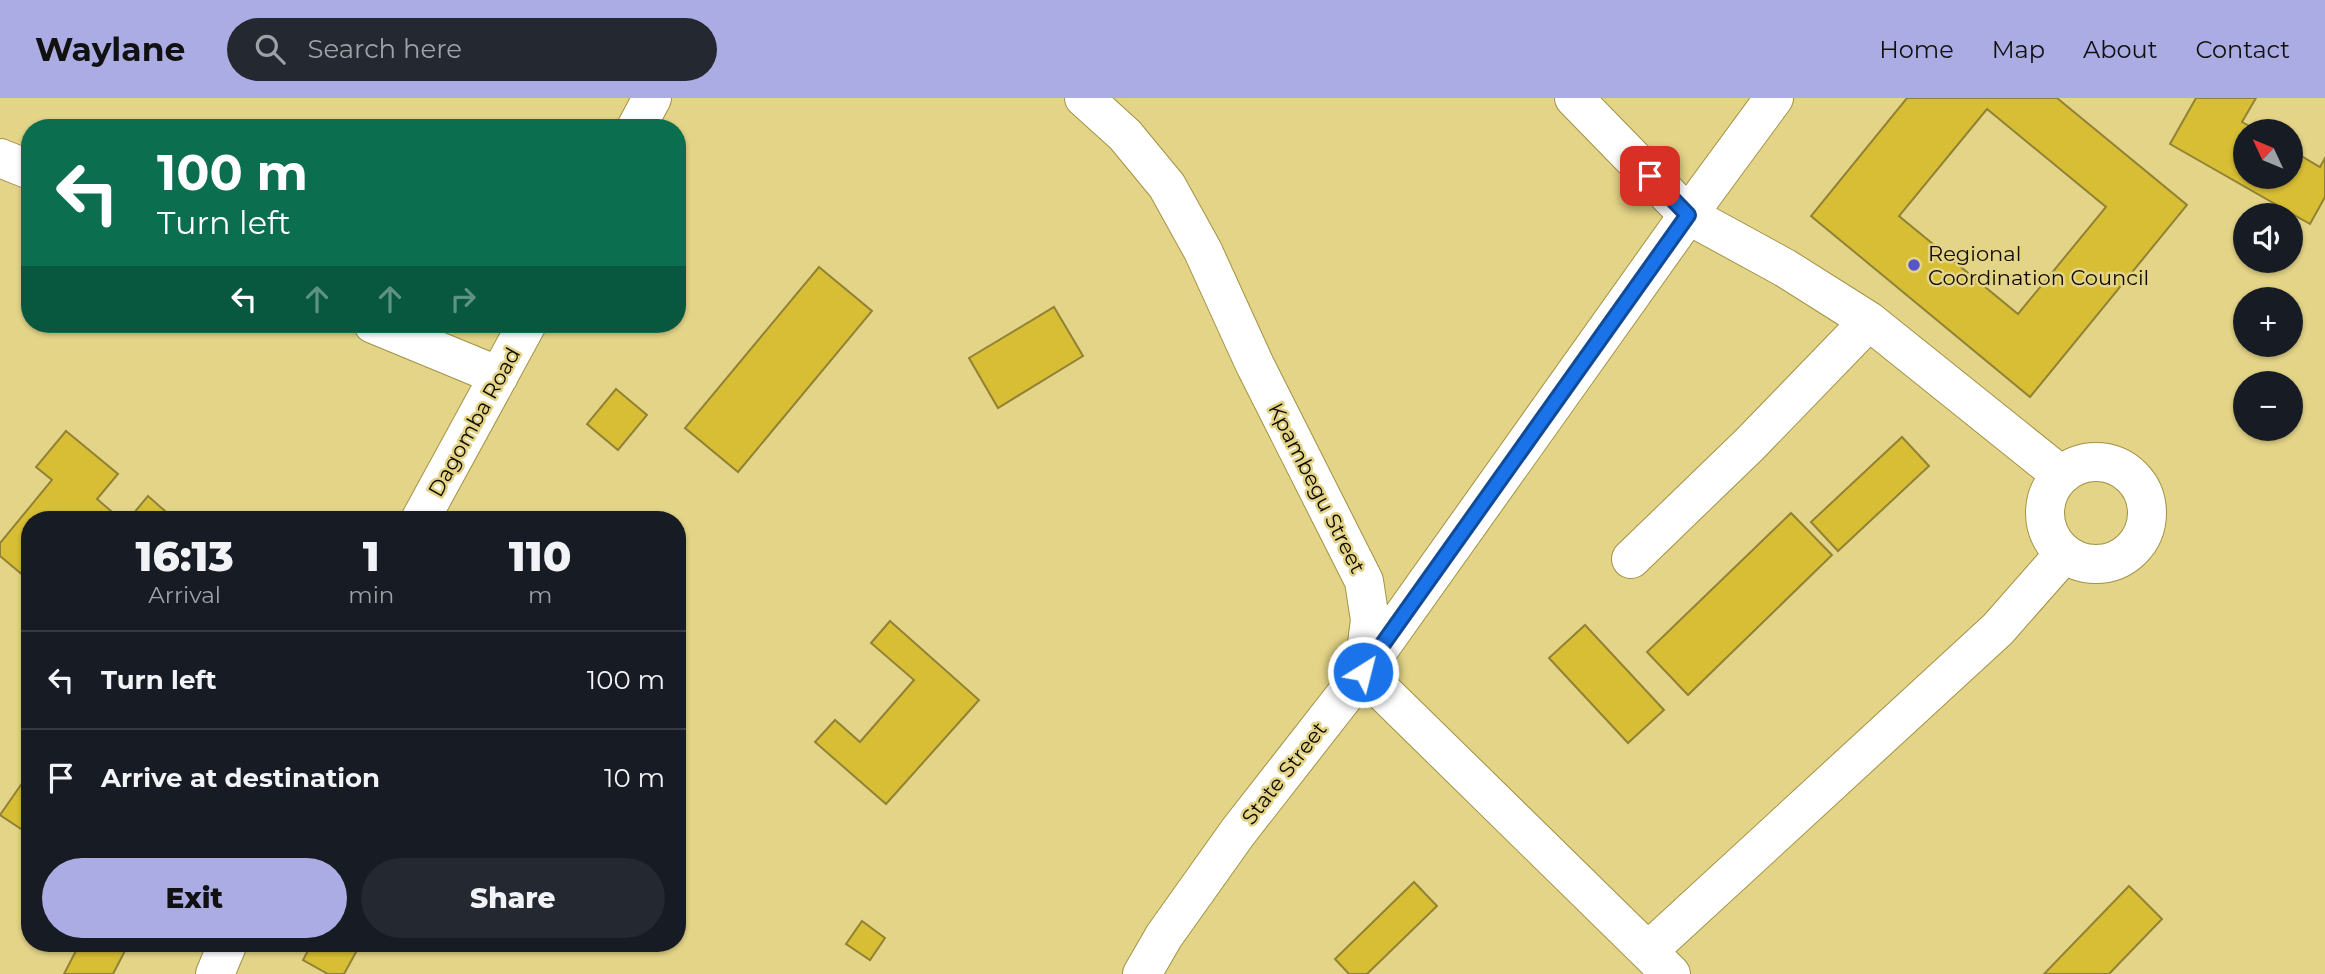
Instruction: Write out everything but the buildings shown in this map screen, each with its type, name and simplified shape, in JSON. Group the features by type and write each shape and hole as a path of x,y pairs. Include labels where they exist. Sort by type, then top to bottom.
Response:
{"street":[{"path":"641,119 652,98"},
{"name":"Kpambegu Street","path":"1084,98 1125,135 1167,186 1203,251 1255,365 1364,581 1370,620 1363,672"},
{"path":"1574,98 1688,215 1785,268 1869,321 2061,475"},
{"name":"State Street","path":"1142,974 1164,936 1238,832 1363,672 1774,98"},
{"path":"0,158 21,166"},
{"path":"1631,559 1750,444 1869,321"},
{"path":"395,333 499,376"},
{"name":"Dagomba Road","path":"425,511 522,333"},
{"path":"2083,462 2110,462 2132,475 2146,497 2147,523 2135,547 2114,561 2088,564 2064,554 2046,530 2045,500 2061,475 2083,462"},
{"path":"1363,672 1660,963 1998,629 2064,554"},
{"path":"215,974 224,952"}],"place":[{"name":"Regional Coordination Council","path":"1914,265"}],"route":[{"path":"1363,672 1688,215 1650,176"}]}
